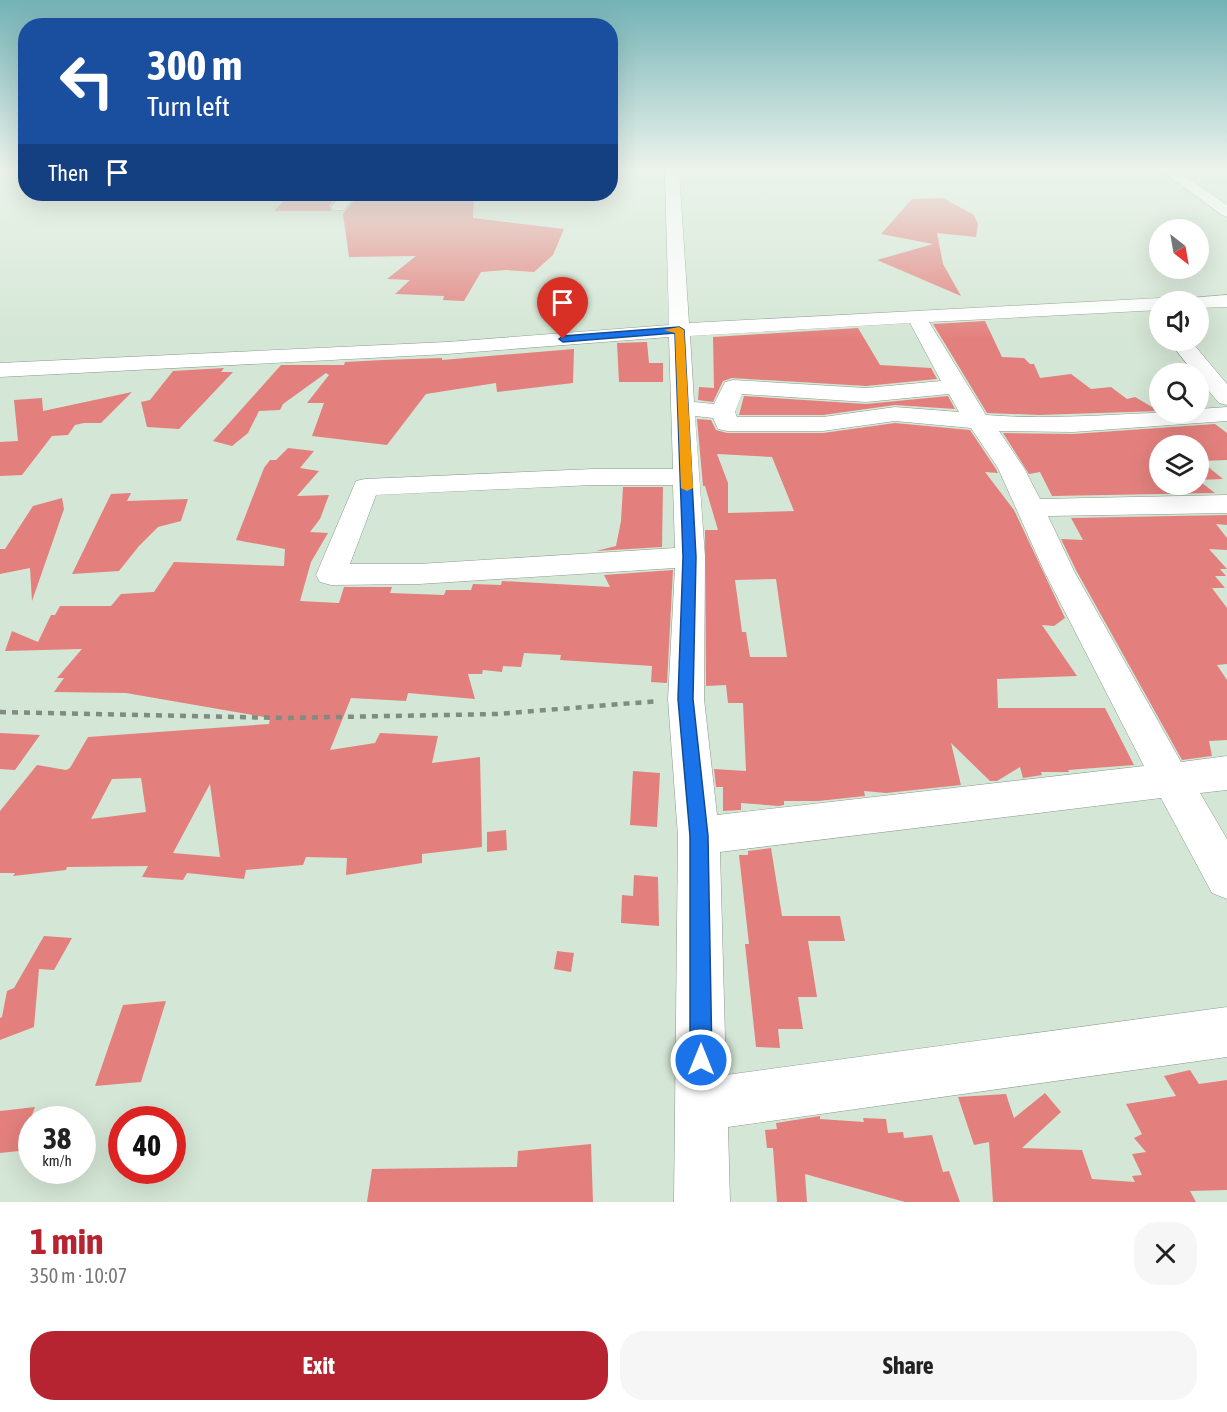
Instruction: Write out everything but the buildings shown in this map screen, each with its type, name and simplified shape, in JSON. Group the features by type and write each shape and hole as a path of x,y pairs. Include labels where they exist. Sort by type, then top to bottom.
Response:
{"street":[{"path":"674,227 690,557 686,699 699,836 702,1202"},
{"path":"1209,302 1227,301"},
{"path":"0,370 447,348 679,330 1149,304"},
{"path":"1135,305 1149,317"},
{"path":"916,316 971,413 1013,471 1057,568 1169,779 1227,878"},
{"path":"1187,351 1227,398"},
{"path":"957,387 866,395 734,387 723,412 727,424 751,425 824,424 895,414 1018,425 1073,425 1227,414"},
{"path":"683,408 723,412"},
{"path":"686,477 593,477 365,487 331,575 419,574 690,557"},
{"path":"1030,508 1227,504"},
{"path":"699,836 1227,773"},
{"path":"701,1105 1227,1032"}],"path":[{"path":"0,712 282,718 497,714 686,699"}],"slow traffic":[{"path":"668,330 679,330 687,488"}],"route":[{"path":"563,339 679,330 690,557 686,699 699,836 701,1060"}]}
